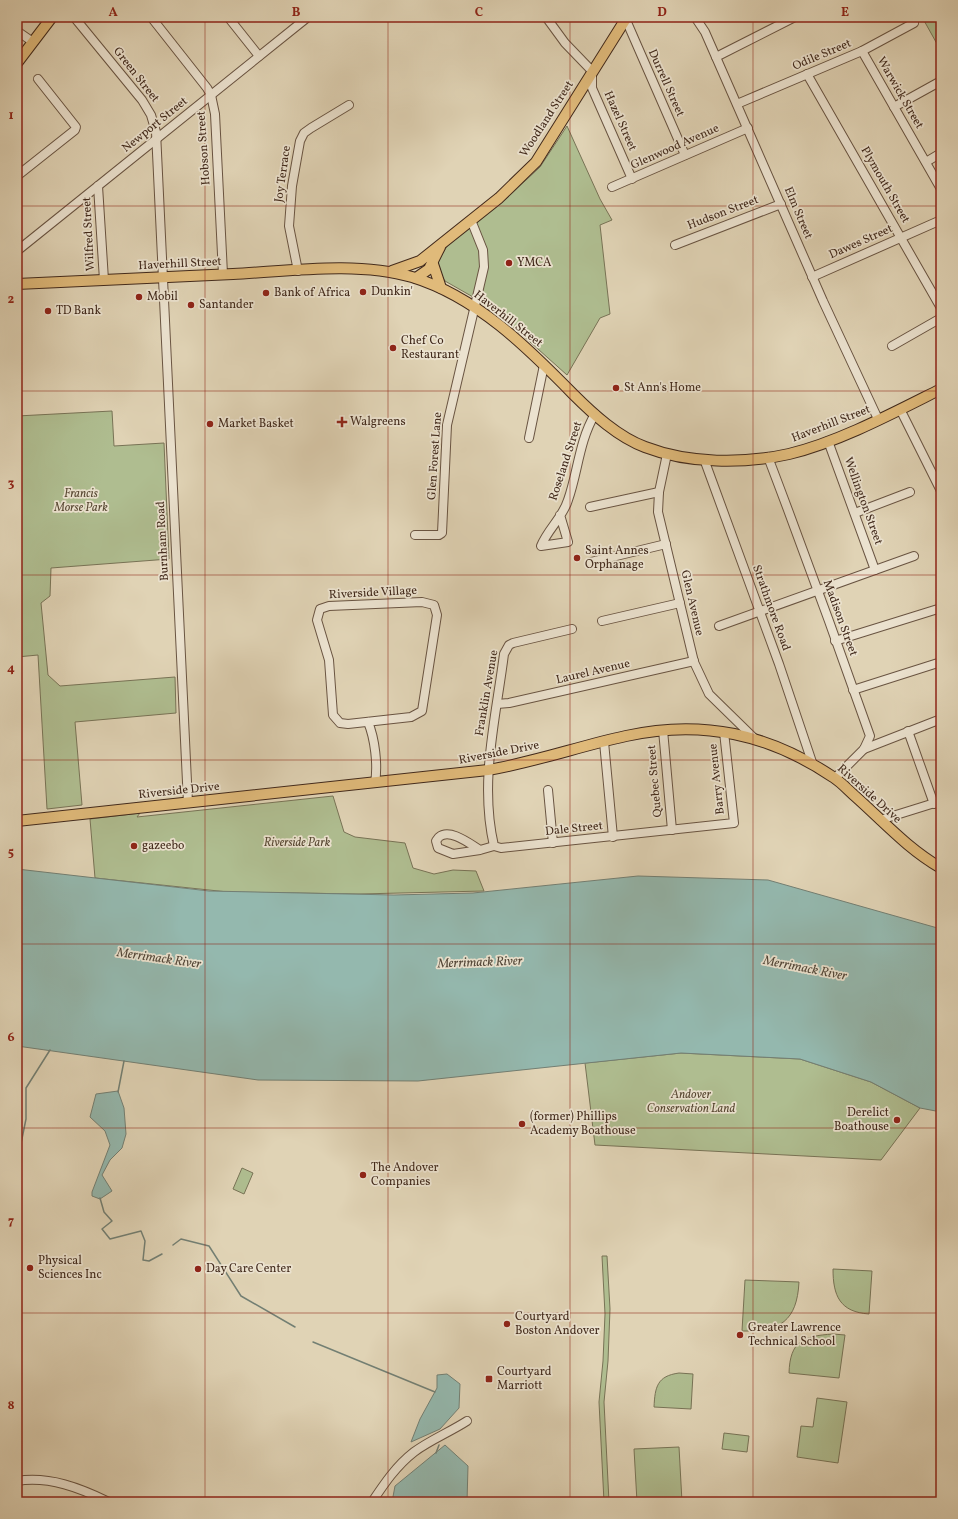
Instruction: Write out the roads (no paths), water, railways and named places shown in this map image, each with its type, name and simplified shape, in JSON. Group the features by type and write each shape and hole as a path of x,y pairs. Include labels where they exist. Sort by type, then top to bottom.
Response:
{"main road":[{"path":"17,63 52,17"},
{"name":"Woodland Street","path":"388,272 420,261 516,182 536,162 626,18"},
{"name":"Woodland Street","path":"416,278 429,269 442,243"},
{"path":"416,278 420,261"},
{"path":"432,261 441,288"},
{"name":"Haverhill Street","path":"17,284 347,268 388,272 416,278 441,288 475,308 517,340 595,414 629,440 644,447 667,454 704,459 739,460 789,454 828,442 941,389"},
{"name":"Riverside Drive","path":"17,821 488,770 527,762 625,736 663,730 694,728 754,738 800,757 835,778 908,846 941,868"}],"street":[{"name":"Green Street","path":"74,17 142,100 153,120 157,139 163,278"},
{"name":"Hobson Street","path":"151,17 211,95 215,114 223,274"},
{"path":"228,17 259,56"},
{"name":"Newport Street","path":"17,251 308,17"},
{"path":"546,17 565,43 592,71"},
{"name":"Elm Street","path":"695,17 705,32 812,277 878,419"},
{"path":"716,57 795,17"},
{"name":"Durrell Street","path":"626,18 686,155"},
{"name":"Odile Street","path":"737,104 862,51 914,22"},
{"path":"17,31 33,42"},
{"name":"Warwick Street","path":"862,51 941,189"},
{"name":"Hazel Street","path":"592,71 592,88 632,179"},
{"name":"Plymouth Street","path":"807,74 941,308"},
{"path":"17,176 73,132 76,127 38,79"},
{"path":"894,107 941,81"},
{"name":"Joy Terrace","path":"298,271 289,226 291,198 300,141 304,133 349,105"},
{"name":"Glenwood Avenue","path":"612,187 748,128"},
{"path":"926,162 941,153"},
{"name":"Wilfred Street","path":"98,186 104,280"},
{"name":"Hudson Street","path":"675,245 781,204"},
{"path":"471,220 481,246 484,261 475,308"},
{"name":"Dawes Street","path":"812,277 941,220"},
{"name":"Burnham Road","path":"163,278 188,803"},
{"name":"Glen Forest Lane","path":"415,535 442,533 447,425 459,366 475,308"},
{"path":"892,346 941,318"},
{"path":"529,438 544,365"},
{"path":"900,409 941,491"},
{"name":"Roseland Street","path":"560,515 568,542 541,546 548,531 568,502 585,435 595,414"},
{"name":"Wellington Street","path":"828,442 875,570"},
{"name":"Glen Avenue","path":"667,454 659,492 658,512 694,661 709,694 754,738"},
{"name":"Madison Street","path":"768,457 805,553 817,591 870,736 864,749"},
{"name":"Strathmore Road","path":"704,459 760,611 813,765"},
{"path":"590,507 659,492"},
{"path":"855,513 910,492"},
{"path":"591,562 666,544"},
{"path":"719,626 914,556"},
{"name":"Riverside Village","path":"422,602 431,603 436,608 437,620 422,711 413,717 368,722 344,724 334,717 330,666 317,620 318,613 324,607 329,606 422,602"},
{"path":"602,621 680,603"},
{"path":"835,641 941,608"},
{"name":"Franklin Avenue","path":"488,770 488,756 504,654 509,645 535,637 572,629"},
{"name":"Laurel Avenue","path":"497,704 509,704 694,661"},
{"path":"853,690 941,662"},
{"path":"835,778 864,749 941,719"},
{"path":"368,722 367,730 372,774 375,783"},
{"name":"Quebec Street","path":"663,730 672,830"},
{"path":"880,820 937,803 908,731"},
{"name":"Barry Avenue","path":"724,732 734,823"},
{"path":"604,742 612,836"},
{"path":"488,770 491,834 494,846"},
{"path":"548,790 553,843"},
{"name":"Dale Street","path":"480,850 447,834 440,835 436,841 438,848 449,853 480,850 494,846 501,848 734,823"},
{"path":"372,1502 395,1470 409,1456 467,1421"},
{"path":"17,1480 37,1479 65,1484 80,1488 109,1502"}],"water":[{"name":"Merrimack River","path":"17,869 209,891 394,895 473,893 638,876 768,880 941,929 941,1112 920,1108 871,1082 800,1059 681,1053 418,1081 258,1080 17,1046"},
{"path":"118,1091 124,1108 126,1134 122,1148 110,1160 102,1175 112,1191 100,1199 92,1196 92,1192 110,1145 105,1131 90,1117 96,1094"},
{"path":"447,1374 460,1384 459,1408 440,1429 411,1442 420,1419 437,1388 437,1375"},
{"path":"445,1445 468,1466 467,1502 392,1502 395,1486"}],"waterway":[{"path":"17,1163 26,1119 26,1088 50,1050"},
{"path":"118,1092 124,1061"},
{"path":"100,1198 104,1212 112,1221 102,1229 110,1239 141,1231 145,1241 143,1260 149,1261 162,1254"},
{"path":"173,1245 181,1239 209,1246 241,1296 295,1327"},
{"path":"313,1342 435,1392"},
{"path":"436,1453 439,1445"}],"place":[{"name":"YMCA","path":"509,263"},
{"name":"Dunkin'","path":"363,292"},
{"name":"Bank of Africa","path":"266,293"},
{"name":"Mobil","path":"139,297"},
{"name":"Santander","path":"191,305"},
{"name":"TD Bank","path":"48,311"},
{"name":"Chef Co Restaurant","path":"393,348"},
{"name":"St Ann's Home","path":"616,388"},
{"name":"Walgreens","path":"342,422"},
{"name":"Market Basket","path":"210,424"},
{"name":"Saint Annes Orphanage","path":"577,558"},
{"name":"gazeebo","path":"134,846"},
{"name":"Derelict Boathouse","path":"897,1120"},
{"name":"(former) Phillips Academy Boathouse","path":"522,1124"},
{"name":"The Andover Companies","path":"363,1175"},
{"name":"Physical Sciences Inc","path":"30,1268"},
{"name":"Day Care Center","path":"198,1269"},
{"name":"Courtyard Boston Andover","path":"507,1324"},
{"name":"Greater Lawrence Technical School","path":"740,1335"},
{"name":"Courtyard Marriott","path":"489,1379"}],"park label":[{"name":"Francis Morse Park","path":"81,501"},
{"name":"Riverside Park","path":"297,843"},
{"name":"Andover Conservation Land","path":"691,1102"}]}
